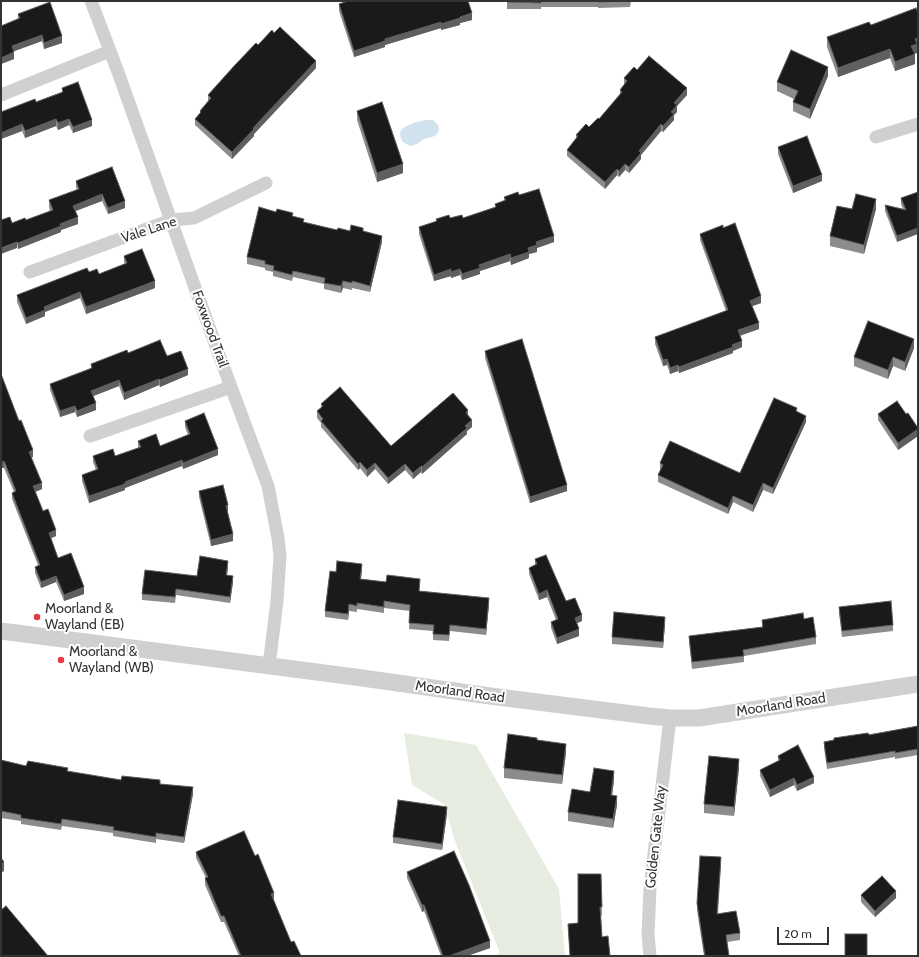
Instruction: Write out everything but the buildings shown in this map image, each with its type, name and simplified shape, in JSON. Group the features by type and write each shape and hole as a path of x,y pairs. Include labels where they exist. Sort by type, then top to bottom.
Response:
{"street":[{"name":"Foxwood Trail","path":"91,1 268,486 280,556 277,601 269,666"},
{"path":"1,95 110,51"},
{"path":"876,138 918,124"},
{"name":"Vale Lane","path":"30,272 171,220 194,218 266,183"},
{"path":"90,436 231,387"},
{"name":"Moorland Road","path":"1,631 505,698 670,718 699,718 918,684"},
{"name":"Golden Gate Way","path":"650,956 648,934 650,888 670,718"}],"shaded area":[{"path":"404,733 476,745 559,889 565,956 494,956 500,953 455,841 444,804 412,785"}],"water":[{"path":"433,120 438,125 439,131 435,136 424,139 411,146 403,142 400,133 401,130 413,123"}],"place":[{"name":"Moorland & Wayland (EB)","path":"37,617"},
{"name":"Moorland & Wayland (WB)","path":"61,660"}]}
